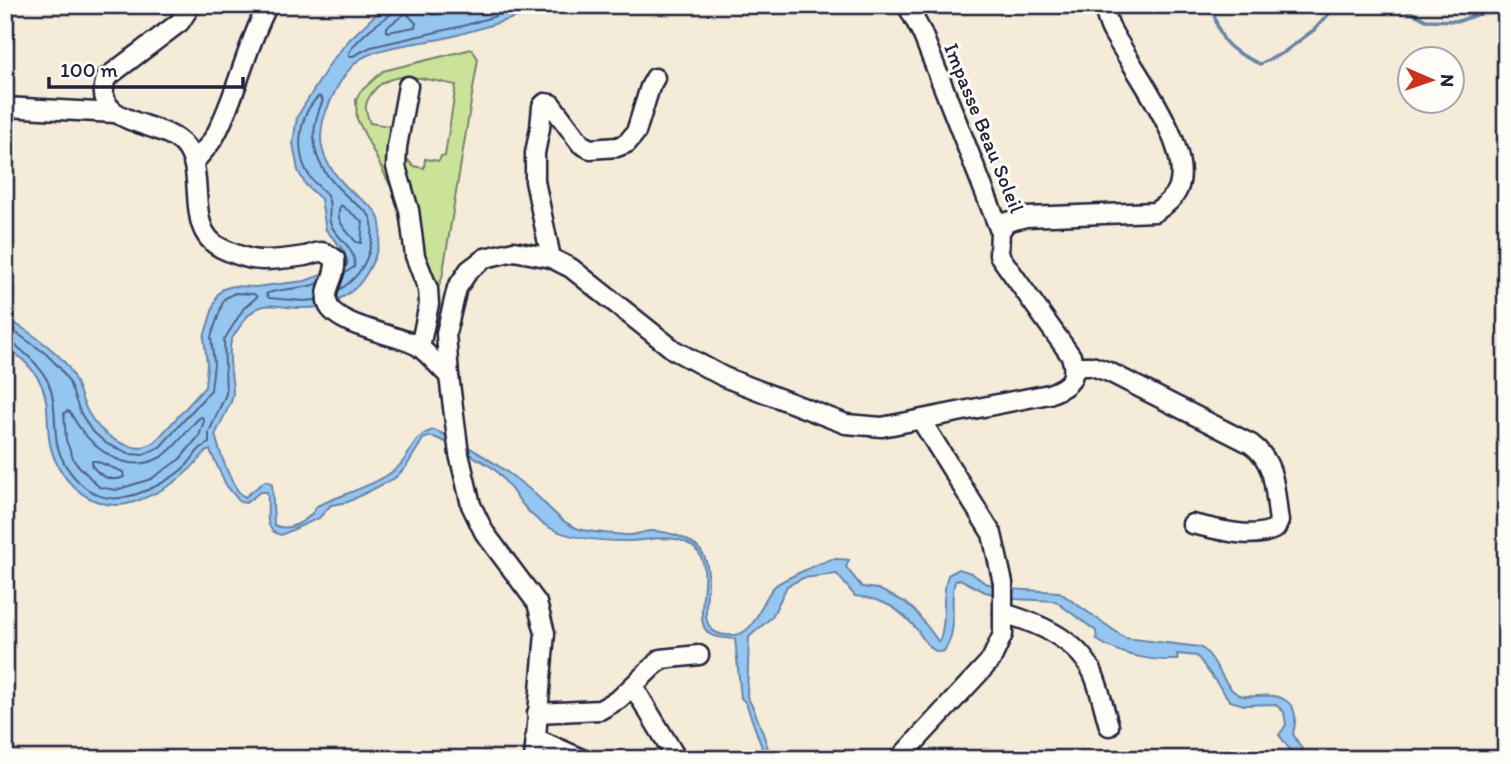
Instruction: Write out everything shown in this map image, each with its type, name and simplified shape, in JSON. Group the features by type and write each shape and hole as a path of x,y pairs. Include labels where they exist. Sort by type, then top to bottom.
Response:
{"street":[{"path":"114,113 105,104 102,91 106,78 180,22 191,5"},
{"path":"194,162 216,134 256,29 268,5"},
{"name":"Impasse Beau Soleil","path":"906,5 922,33 1000,231 999,254 1065,345 1074,366"},
{"path":"1000,231 1007,222 1026,217 1155,212 1171,200 1179,187 1181,169 1178,148 1135,66 1111,30 1103,5"},
{"path":"551,258 535,181 535,153 541,128 542,106 545,103 551,104 581,144 590,149 617,147 627,143 636,132 650,87 656,78"},
{"path":"408,86 396,167 408,210 415,256 428,289 429,304 420,347"},
{"path":"5,107 114,113 169,134 185,145 194,162 196,200 203,229 217,246 260,260 328,253 335,259 336,269 328,291 327,304 333,312 354,324 401,338 420,347 449,376"},
{"path":"534,759 545,633 537,603 484,531 471,505 459,454 449,376 446,333 457,288 469,270 485,258 514,251 551,258 570,268 674,350 723,377 846,424 882,427 1049,394 1062,389 1071,381 1074,366 1093,366 1109,372 1251,444 1269,462 1279,521 1276,528 1270,532 1239,533 1192,524"},
{"path":"899,759 991,660 1003,634 1003,583 992,534 920,420"},
{"path":"1003,612 1038,623 1073,647 1093,672 1109,726"},
{"path":"537,713 600,709 619,699 661,659 699,655"},
{"path":"633,686 677,759"},
{"path":"535,738 582,759"}],"green space":[{"path":"472,49 478,59 442,278 434,298 401,163 407,159 413,166 424,168 425,159 439,161 441,156 445,156 456,85 422,78 400,77 380,85 367,101 366,111 370,123 389,126 387,152 403,221 398,201 357,119 356,100 360,92 383,71"}],"water":[{"path":"395,5 419,5 434,15 455,5 551,5 547,9 458,35 371,54 352,67 337,88 322,127 323,151 327,162 342,183 377,214 381,230 375,256 358,285 337,300 311,308 262,306 249,315 231,341 233,394 215,435 227,469 240,493 245,497 265,481 272,483 274,525 286,527 298,524 317,506 389,474 402,463 421,436 434,430 494,463 528,488 559,518 574,527 586,531 626,535 648,531 662,532 691,542 704,557 708,570 706,612 708,623 714,631 737,635 745,631 775,586 822,563 841,559 849,560 846,567 862,587 878,589 905,602 939,642 948,575 959,569 971,573 985,583 1009,589 1059,592 1125,638 1200,647 1211,657 1227,684 1237,694 1279,697 1289,703 1295,715 1293,734 1308,759 1297,759 1279,735 1286,725 1284,712 1275,704 1244,705 1230,701 1197,656 1177,654 1178,660 1167,660 1126,654 1097,640 1096,631 1055,601 1015,599 985,592 960,579 955,581 953,590 953,625 949,642 944,651 937,652 898,611 882,602 855,596 837,574 803,578 787,586 772,617 749,637 747,697 757,717 771,759 766,759 746,703 741,698 735,639 714,636 706,631 703,622 704,574 703,562 698,552 690,545 674,539 608,540 576,537 556,531 531,514 494,469 433,437 423,439 406,467 395,478 348,502 331,505 319,518 281,535 268,523 267,492 260,492 246,503 240,502 226,485 210,450 175,482 137,501 122,505 108,504 82,493 61,472 54,458 46,400 39,380 26,363 5,347 5,317 60,357 75,378 88,413 106,434 131,447 141,448 154,443 205,387 207,364 204,337 217,295 223,289 305,281 348,263 344,251 326,230 321,199 306,185 298,171 293,143 297,117 331,62 349,40 374,16"}],"waterway":[{"path":"1212,5 1221,36 1239,54 1260,64 1283,53 1315,29 1337,5"},
{"path":"1397,5 1426,20 1459,21 1504,5"}]}
